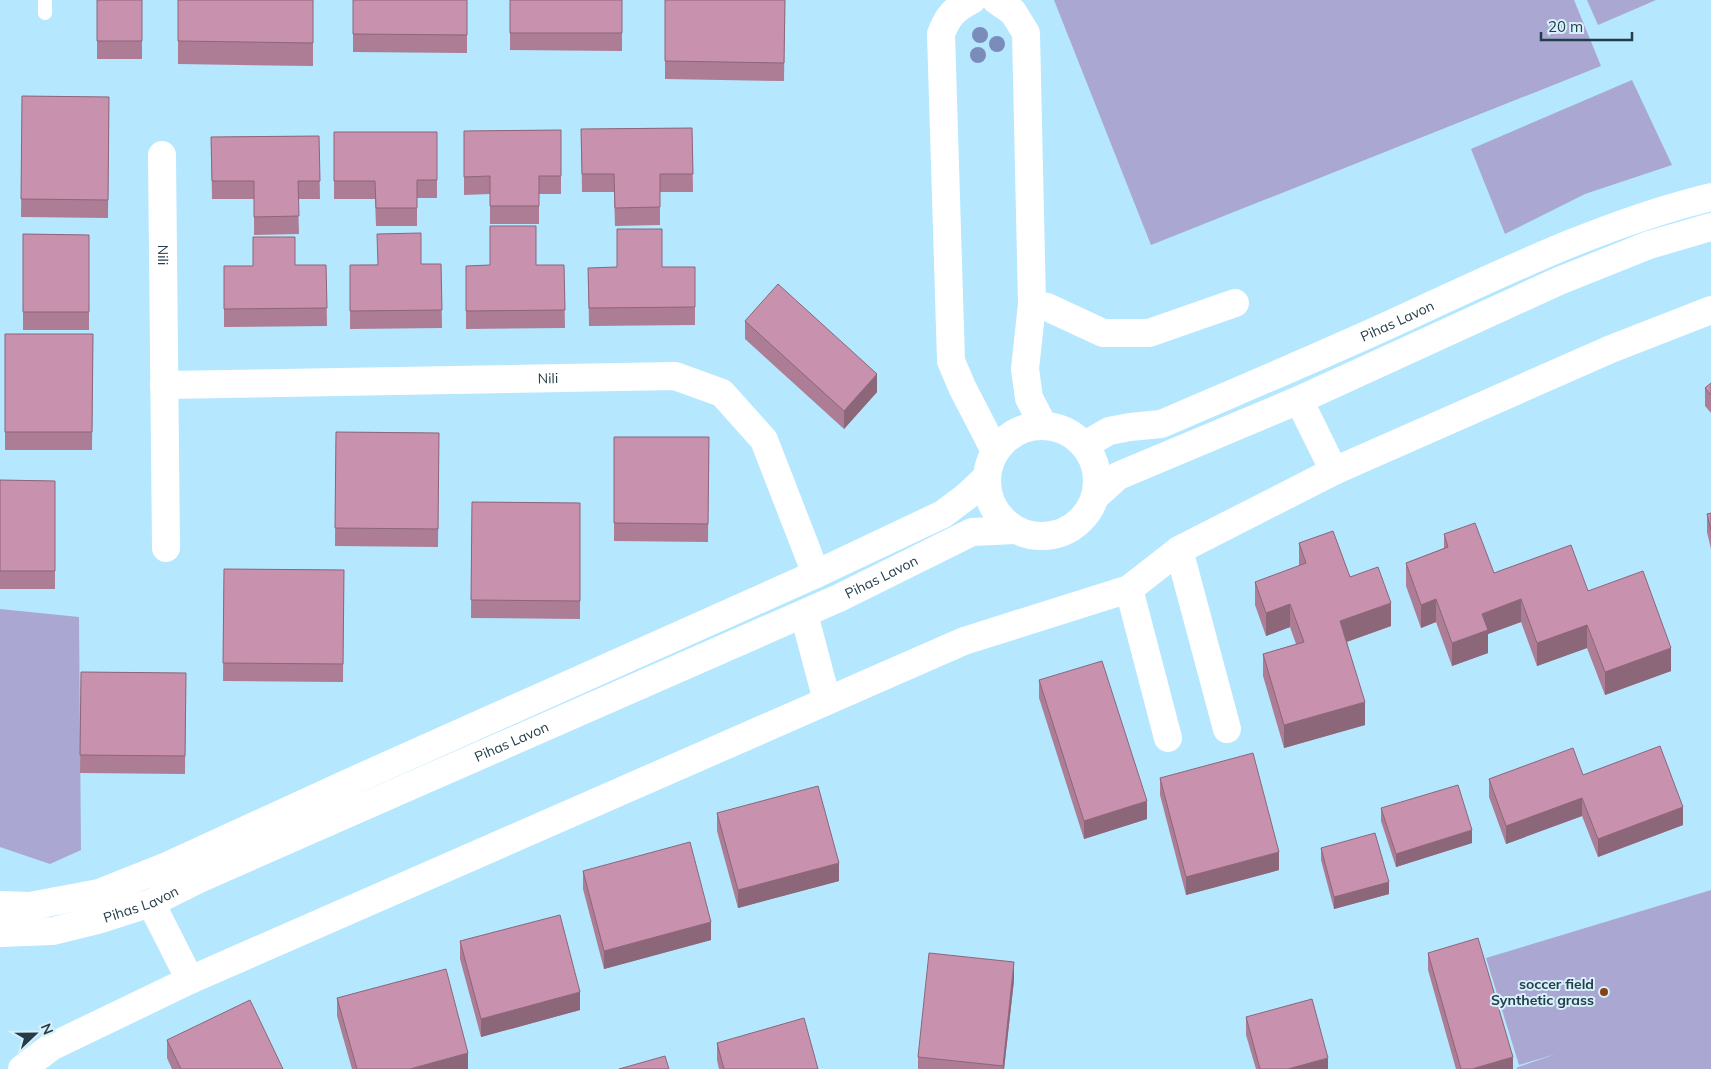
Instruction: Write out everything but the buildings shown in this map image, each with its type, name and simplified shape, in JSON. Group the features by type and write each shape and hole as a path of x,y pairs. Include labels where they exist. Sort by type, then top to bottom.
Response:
{"street":[{"path":"972,0 959,7 947,19 941,34 951,362 995,451"},
{"path":"996,0 1013,12 1026,33 1032,304 1025,369 1029,398 1043,425"},
{"name":"Nili","path":"162,155 166,548"},
{"name":"Pihas Lavon","path":"1084,445 1109,431 1130,426 1161,424 1363,337 1526,262 1607,229 1711,197"},
{"path":"1095,497 1118,476 1299,400 1559,281 1649,245 1711,227"},
{"path":"1032,304 1047,307 1103,333 1149,333 1235,303"},
{"path":"22,1069 51,1047 190,980 964,641 1129,589 1179,550 1334,471 1611,350 1711,310"},
{"name":"Nili","path":"164,385 675,376 722,393 764,440 816,574"},
{"path":"1299,400 1334,471"},
{"path":"1043,425 1058,428 1072,434 1084,445 1094,461 1098,479 1095,497 1083,518 1063,532 1047,537 1015,530 1003,520 993,508 988,494 986,478 989,464 995,451 1004,440 1015,431 1029,426 1043,425"},
{"name":"Pihas Lavon","path":"0,905 30,906 99,893 167,866 816,574 943,514 967,496 986,478"},
{"name":"Pihas Lavon","path":"2,934 53,931 98,920 151,903 363,807 804,614 972,532 1015,530"},
{"path":"1179,550 1227,729"},
{"path":"1129,589 1168,738"},
{"path":"804,614 827,701"},
{"path":"0,884 30,906"},
{"path":"151,903 190,980"}],"shaded area":[{"path":"1054,0 1574,0 1601,66 1151,245"},
{"path":"1587,0 1656,0 1598,25"},
{"path":"1632,80 1672,165 1585,194 1505,234 1471,149"},
{"path":"0,609 79,617 81,850 50,864 0,847"},
{"name":"soccer field Synthetic grass","path":"1711,890 1711,1069 1516,1069 1556,1054 1519,1065 1486,958"}],"place":[{"name":"soccer field Synthetic grass","path":"1604,992"}]}
